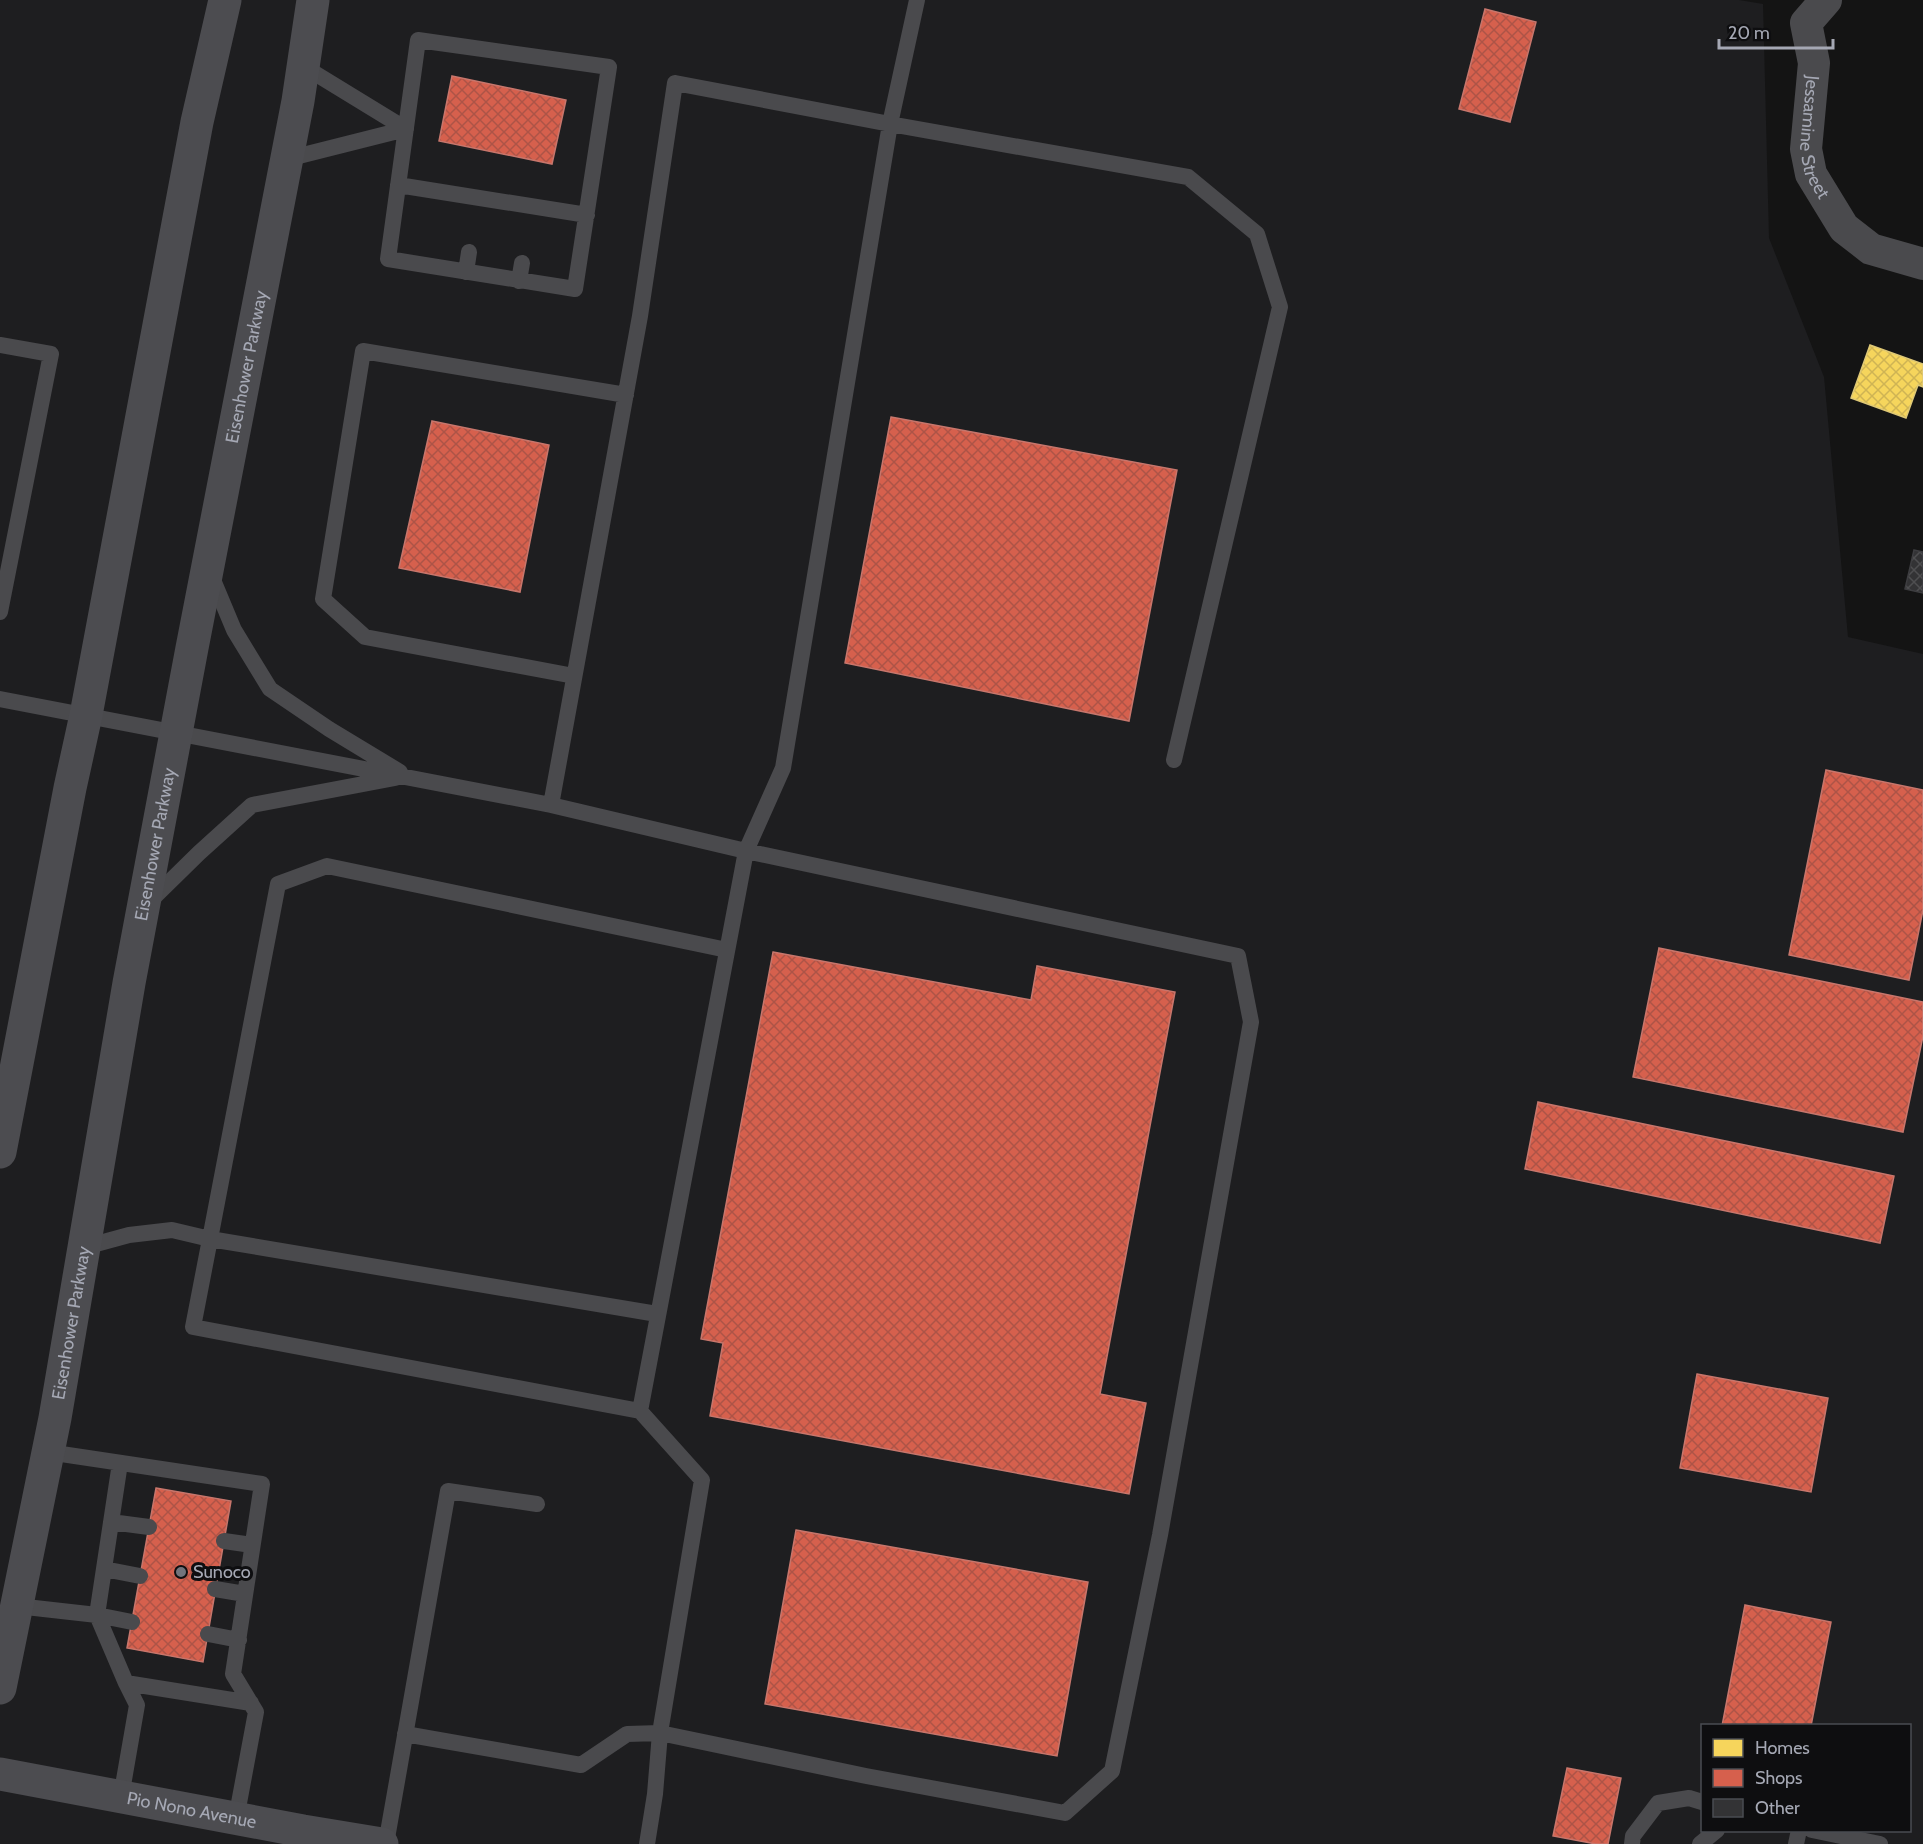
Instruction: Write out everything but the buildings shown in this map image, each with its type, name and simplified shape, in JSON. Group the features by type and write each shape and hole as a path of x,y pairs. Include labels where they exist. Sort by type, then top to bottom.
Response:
{"main road":[{"path":"0,1152 86,715 197,122 225,0"},
{"name":"Eisenhower Parkway","path":"0,1688 48,1452 143,909 287,159 313,0"},
{"name":"Pio Nono Avenue","path":"0,1774 236,1819 384,1844"}],"street":[{"name":"Jessamine Street","path":"1809,8 1814,63 1806,149 1811,174 1844,228 1871,249 1923,264"}],"lane":[{"path":"640,1411 746,851 783,768 890,124 917,0"},
{"path":"418,40 609,67 575,289 388,259 406,129 418,40"},
{"path":"303,66 406,129"},
{"path":"551,805 640,316 675,82 890,124 1188,177 1257,234 1280,307 1174,760"},
{"path":"287,159 406,129"},
{"path":"398,185 477,205 530,215 587,215"},
{"path":"466,272 469,252"},
{"path":"519,281 522,263"},
{"path":"0,345 51,354 0,612"},
{"path":"574,676 365,637 323,599 363,351 626,395"},
{"path":"207,567 234,630 270,689 407,777"},
{"path":"0,699 551,805 746,851 1238,956 1251,1022 1161,1535 1112,1771 1065,1813 866,1776 660,1733 627,1734 581,1765 405,1734"},
{"path":"143,909 199,853 252,805 407,777"},
{"path":"647,1844 655,1794 660,1733 702,1480 640,1411 193,1327 278,884 327,866 727,950"},
{"path":"85,1246 129,1235 172,1230 210,1239 657,1314"},
{"path":"48,1452 262,1484 233,1674 256,1712 236,1819"},
{"path":"120,1463 97,1616 138,1705 121,1797"},
{"path":"384,1844 448,1491 537,1504"},
{"path":"111,1522 149,1527"},
{"path":"224,1540 252,1545"},
{"path":"104,1569 140,1576"},
{"path":"215,1589 245,1594"},
{"path":"17,1606 132,1622"},
{"path":"208,1634 239,1640"},
{"path":"126,1683 251,1703"},
{"path":"1632,1844 1633,1836 1658,1803 1689,1798 1701,1802"},
{"path":"1700,1844 1715,1832"},
{"path":"1822,1832 1880,1844"}],"shaded area":[{"path":"0,0 1739,0 1763,4 1769,238 1824,377 1848,637 1923,654 1923,1844 0,1844"}],"place":[{"name":"Sunoco","path":"181,1572"}]}
